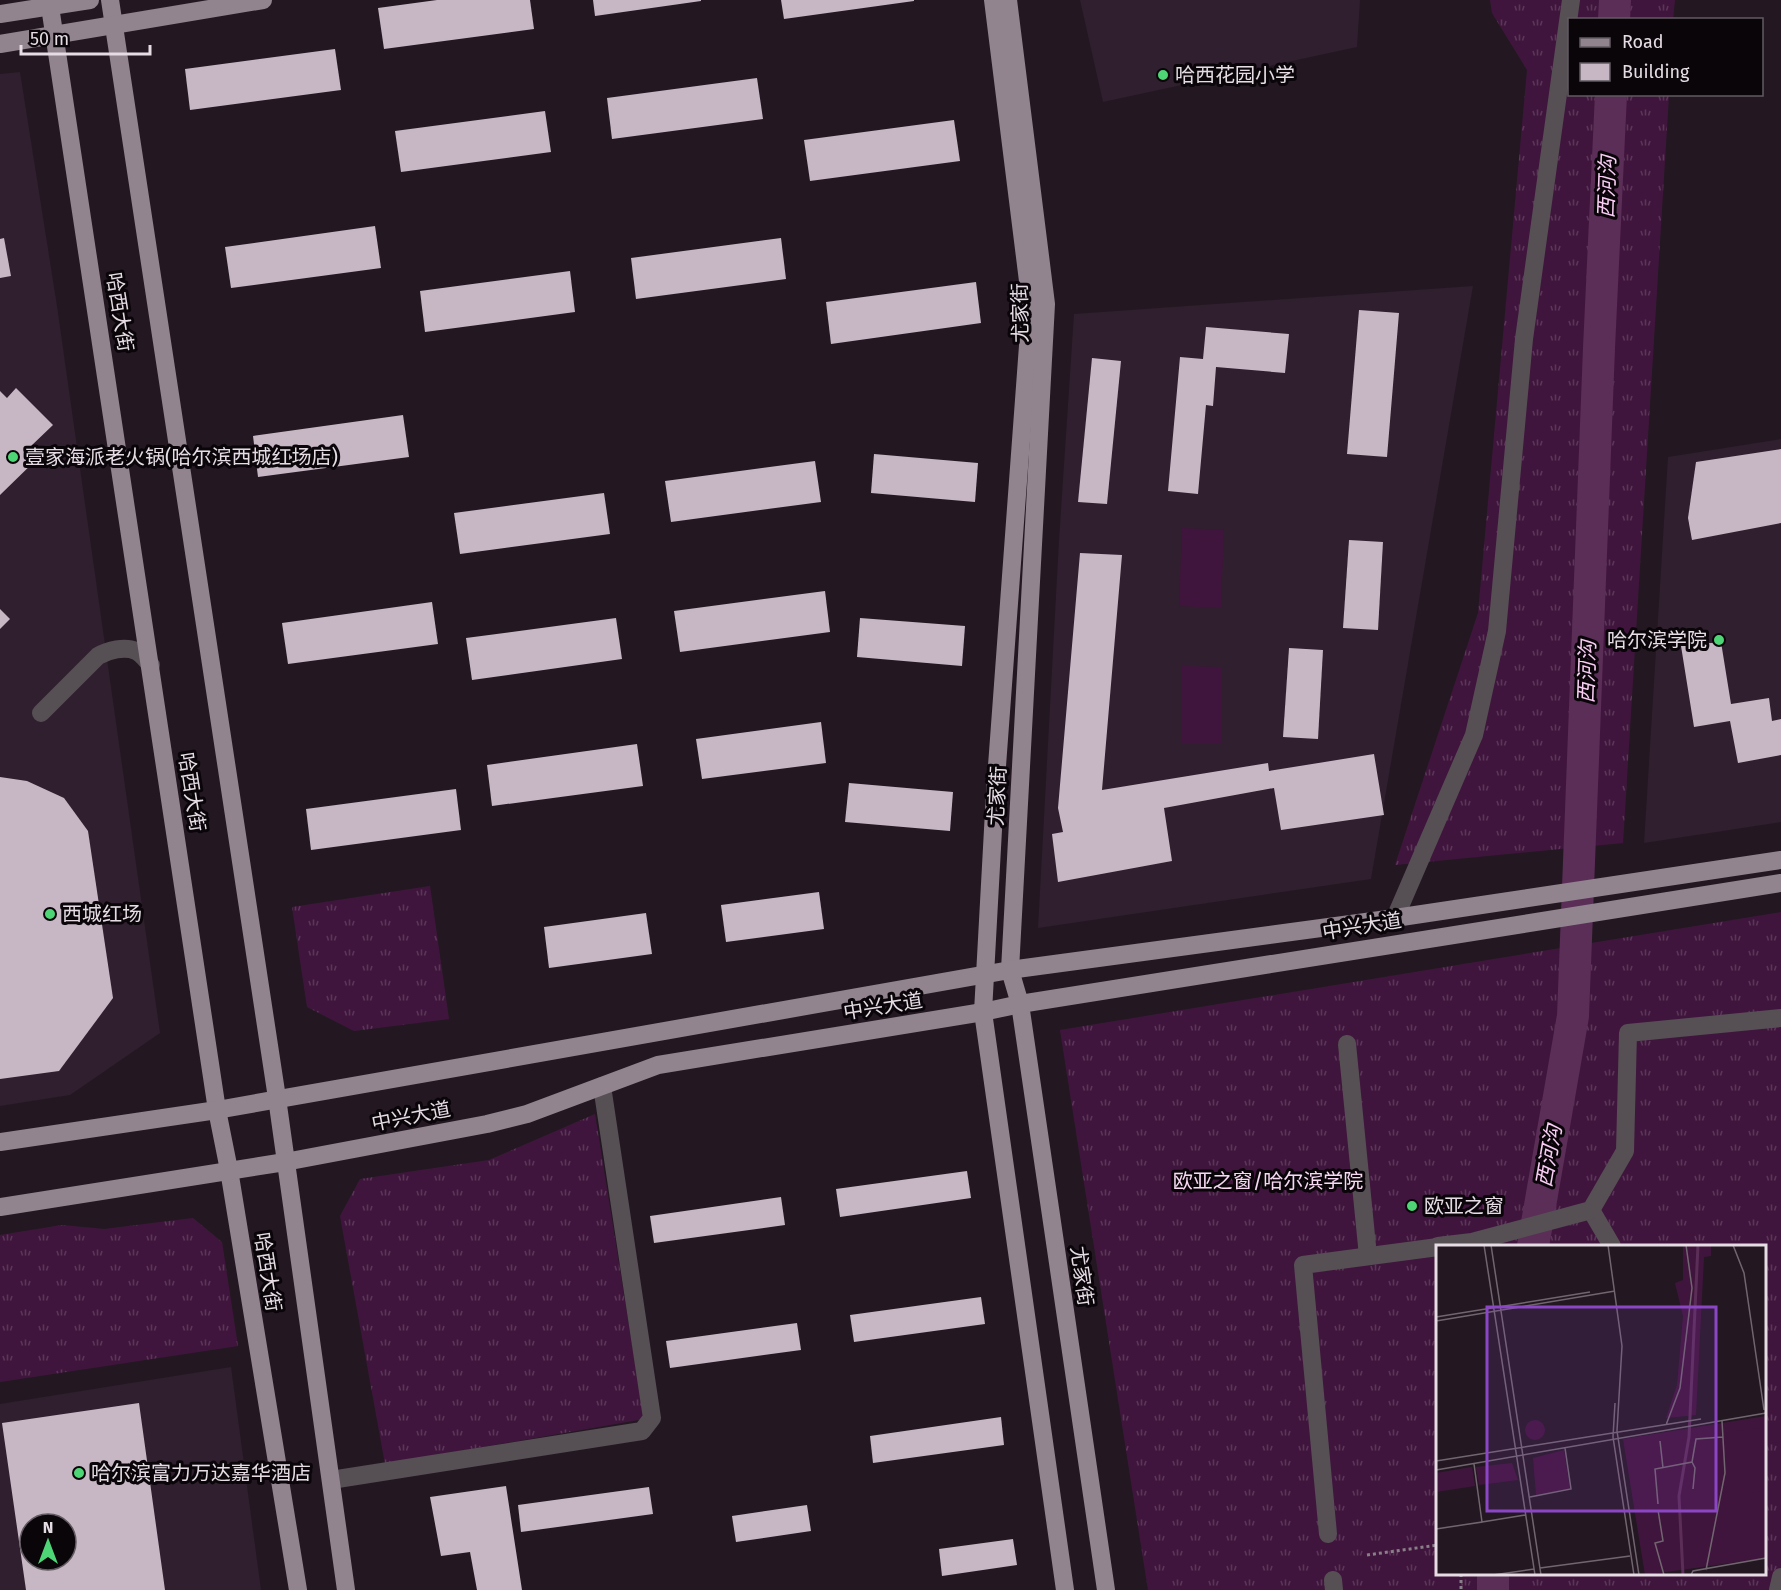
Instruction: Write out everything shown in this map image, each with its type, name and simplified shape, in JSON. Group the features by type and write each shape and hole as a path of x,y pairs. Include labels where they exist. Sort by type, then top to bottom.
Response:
{"main road":[{"path":"0,14 50,3 90,0"},
{"name":"哈西大街","path":"110,0 277,1098 346,1590"},
{"path":"0,44 263,0"},
{"name":"尤家街","path":"993,0 1031,305 995,793 983,1012 1065,1590"},
{"name":"尤家街","path":"1008,0 1046,304 1010,970 1020,1004 1106,1590"},
{"name":"哈西大街","path":"50,3 218,1110 298,1590"},
{"name":"中兴大道","path":"0,1142 218,1110 1010,970 1395,918 1781,860"},
{"name":"中兴大道","path":"0,1207 285,1162 488,1124 527,1114 658,1065 1020,1004 1781,883"}],"lane":[{"path":"1569,18 1571,0"},
{"path":"1395,918 1474,735 1497,631 1524,339 1568,22"},
{"path":"41,713 104,652 125,648 134,650 151,665"},
{"path":"1446,1245 1472,1242 1591,1210 1624,1151 1628,1033 1781,1018"},
{"path":"1347,1044 1368,1256"},
{"path":"331,1479 642,1431 652,1418 602,1086"},
{"path":"1591,1210 1611,1245"},
{"path":"1328,1534 1303,1265 1436,1246"},
{"path":"1778,1590 1781,1577"}],"path":[{"path":"1367,1555 1436,1545"}],"shaded area":[{"name":"哈西花园小学","path":"1080,0 1360,0 1357,47 1103,102"},
{"name":"西城红场","path":"20,72 57,306 160,1033 70,1095 0,1106 0,74"},
{"path":"1473,286 1371,879 1038,928 1074,314"},
{"name":"哈尔滨学院","path":"1781,439 1781,822 1644,843 1668,457"},
{"path":"231,1367 261,1590 0,1590 0,1404"}],"green space":[{"path":"1490,0 1675,0 1673,18 1568,18 1568,96 1669,96 1623,843 1395,865 1478,613 1527,70 1492,13"},
{"path":"1182,528 1224,530 1221,608 1179,606"},
{"path":"1182,666 1221,667 1221,744 1182,744"},
{"path":"430,886 449,1019 354,1031 307,1007 292,907"},
{"name":"欧亚之窗/哈尔滨学院","path":"1781,912 1781,1590 1148,1590 1060,1030"},
{"path":"595,1114 644,1419 385,1464 340,1216 360,1179 489,1160"},
{"path":"193,1218 222,1242 238,1346 0,1382 0,1235 62,1225 104,1229"}],"building":[{"path":"437,0 530,0 534,29 384,49 378,8"},
{"path":"593,0 701,0 701,1 595,16"},
{"path":"781,0 914,0 914,1 784,19"},
{"path":"335,49 341,90 190,110 185,69"},
{"path":"757,78 763,119 612,139 607,98"},
{"path":"545,111 551,152 401,172 395,131"},
{"path":"954,120 960,161 810,181 804,140"},
{"path":"375,226 381,268 231,288 225,247"},
{"path":"4,238 11,276 0,278 0,239"},
{"path":"781,238 786,279 636,299 631,258"},
{"path":"570,271 575,312 425,332 420,291"},
{"path":"976,282 981,323 831,344 826,302"},
{"path":"1359,310 1399,313 1387,457 1347,454"},
{"path":"1206,327 1289,334 1285,373 1216,367 1213,406 1206,405 1198,494 1168,491 1180,357 1203,359"},
{"path":"1092,358 1121,361 1107,504 1078,502"},
{"path":"16,388 53,425 30,447 39,457 0,495 0,391 7,398"},
{"path":"403,415 409,457 258,477 253,436"},
{"path":"1781,449 1781,523 1692,540 1688,518 1696,462"},
{"path":"874,454 978,463 975,502 871,493"},
{"path":"815,461 821,502 671,522 665,481"},
{"path":"604,493 610,534 460,554 454,513"},
{"path":"1349,540 1383,542 1378,630 1343,628"},
{"path":"1080,553 1122,555 1102,790 1268,763 1269,771 1374,754 1384,815 1281,830 1274,788 1164,808 1172,861 1058,882 1052,834 1063,832 1058,808"},
{"path":"825,591 830,632 680,652 674,611"},
{"path":"432,602 438,644 288,664 282,623"},
{"path":"0,609 10,619 0,629"},
{"path":"616,618 622,659 472,680 466,638"},
{"path":"860,618 965,626 962,666 857,657"},
{"path":"1721,642 1731,704 1769,698 1772,721 1781,719 1781,755 1738,763 1730,721 1694,727 1681,646"},
{"path":"1289,648 1323,650 1318,739 1283,737"},
{"path":"821,722 826,763 702,779 696,739"},
{"path":"637,744 643,786 492,806 487,765"},
{"name":"西城红场","path":"0,777 27,781 64,798 88,831 113,998 59,1071 0,1079"},
{"path":"849,783 953,792 950,831 845,822"},
{"path":"456,789 461,830 311,850 306,809"},
{"path":"819,892 824,929 726,942 721,905"},
{"path":"646,913 652,954 549,968 544,927"},
{"path":"967,1171 971,1198 840,1217 836,1189"},
{"path":"781,1197 785,1225 654,1243 650,1216"},
{"path":"981,1297 985,1324 854,1342 850,1315"},
{"path":"797,1323 801,1350 670,1368 666,1341"},
{"name":"哈尔滨富力万达嘉华酒店","path":"139,1403 165,1590 26,1590 23,1572 78,1572 78,1512 18,1512 18,1534 2,1423"},
{"path":"1001,1417 1004,1445 873,1463 870,1436"},
{"path":"506,1486 522,1590 477,1590 470,1552 441,1556 430,1497"},
{"path":"649,1487 653,1514 521,1532 518,1505"},
{"path":"807,1505 811,1531 736,1542 732,1516"},
{"path":"1013,1539 1017,1565 942,1576 939,1549"}],"waterway":[{"name":"西河沟","path":"1614,18 1615,0"},
{"name":"西河沟","path":"1533,1245 1573,1016 1611,96"},
{"name":"西河沟","path":"1493,1575 1493,1590"}],"place":[{"name":"哈西花园小学","path":"1163,75"},
{"name":"壹家海派老火锅(哈尔滨西城红场店)","path":"13,457"},
{"name":"哈尔滨学院","path":"1719,640"},
{"name":"西城红场","path":"50,914"},
{"name":"欧亚之窗","path":"1412,1206"},
{"name":"哈尔滨富力万达嘉华酒店","path":"79,1473"}]}
